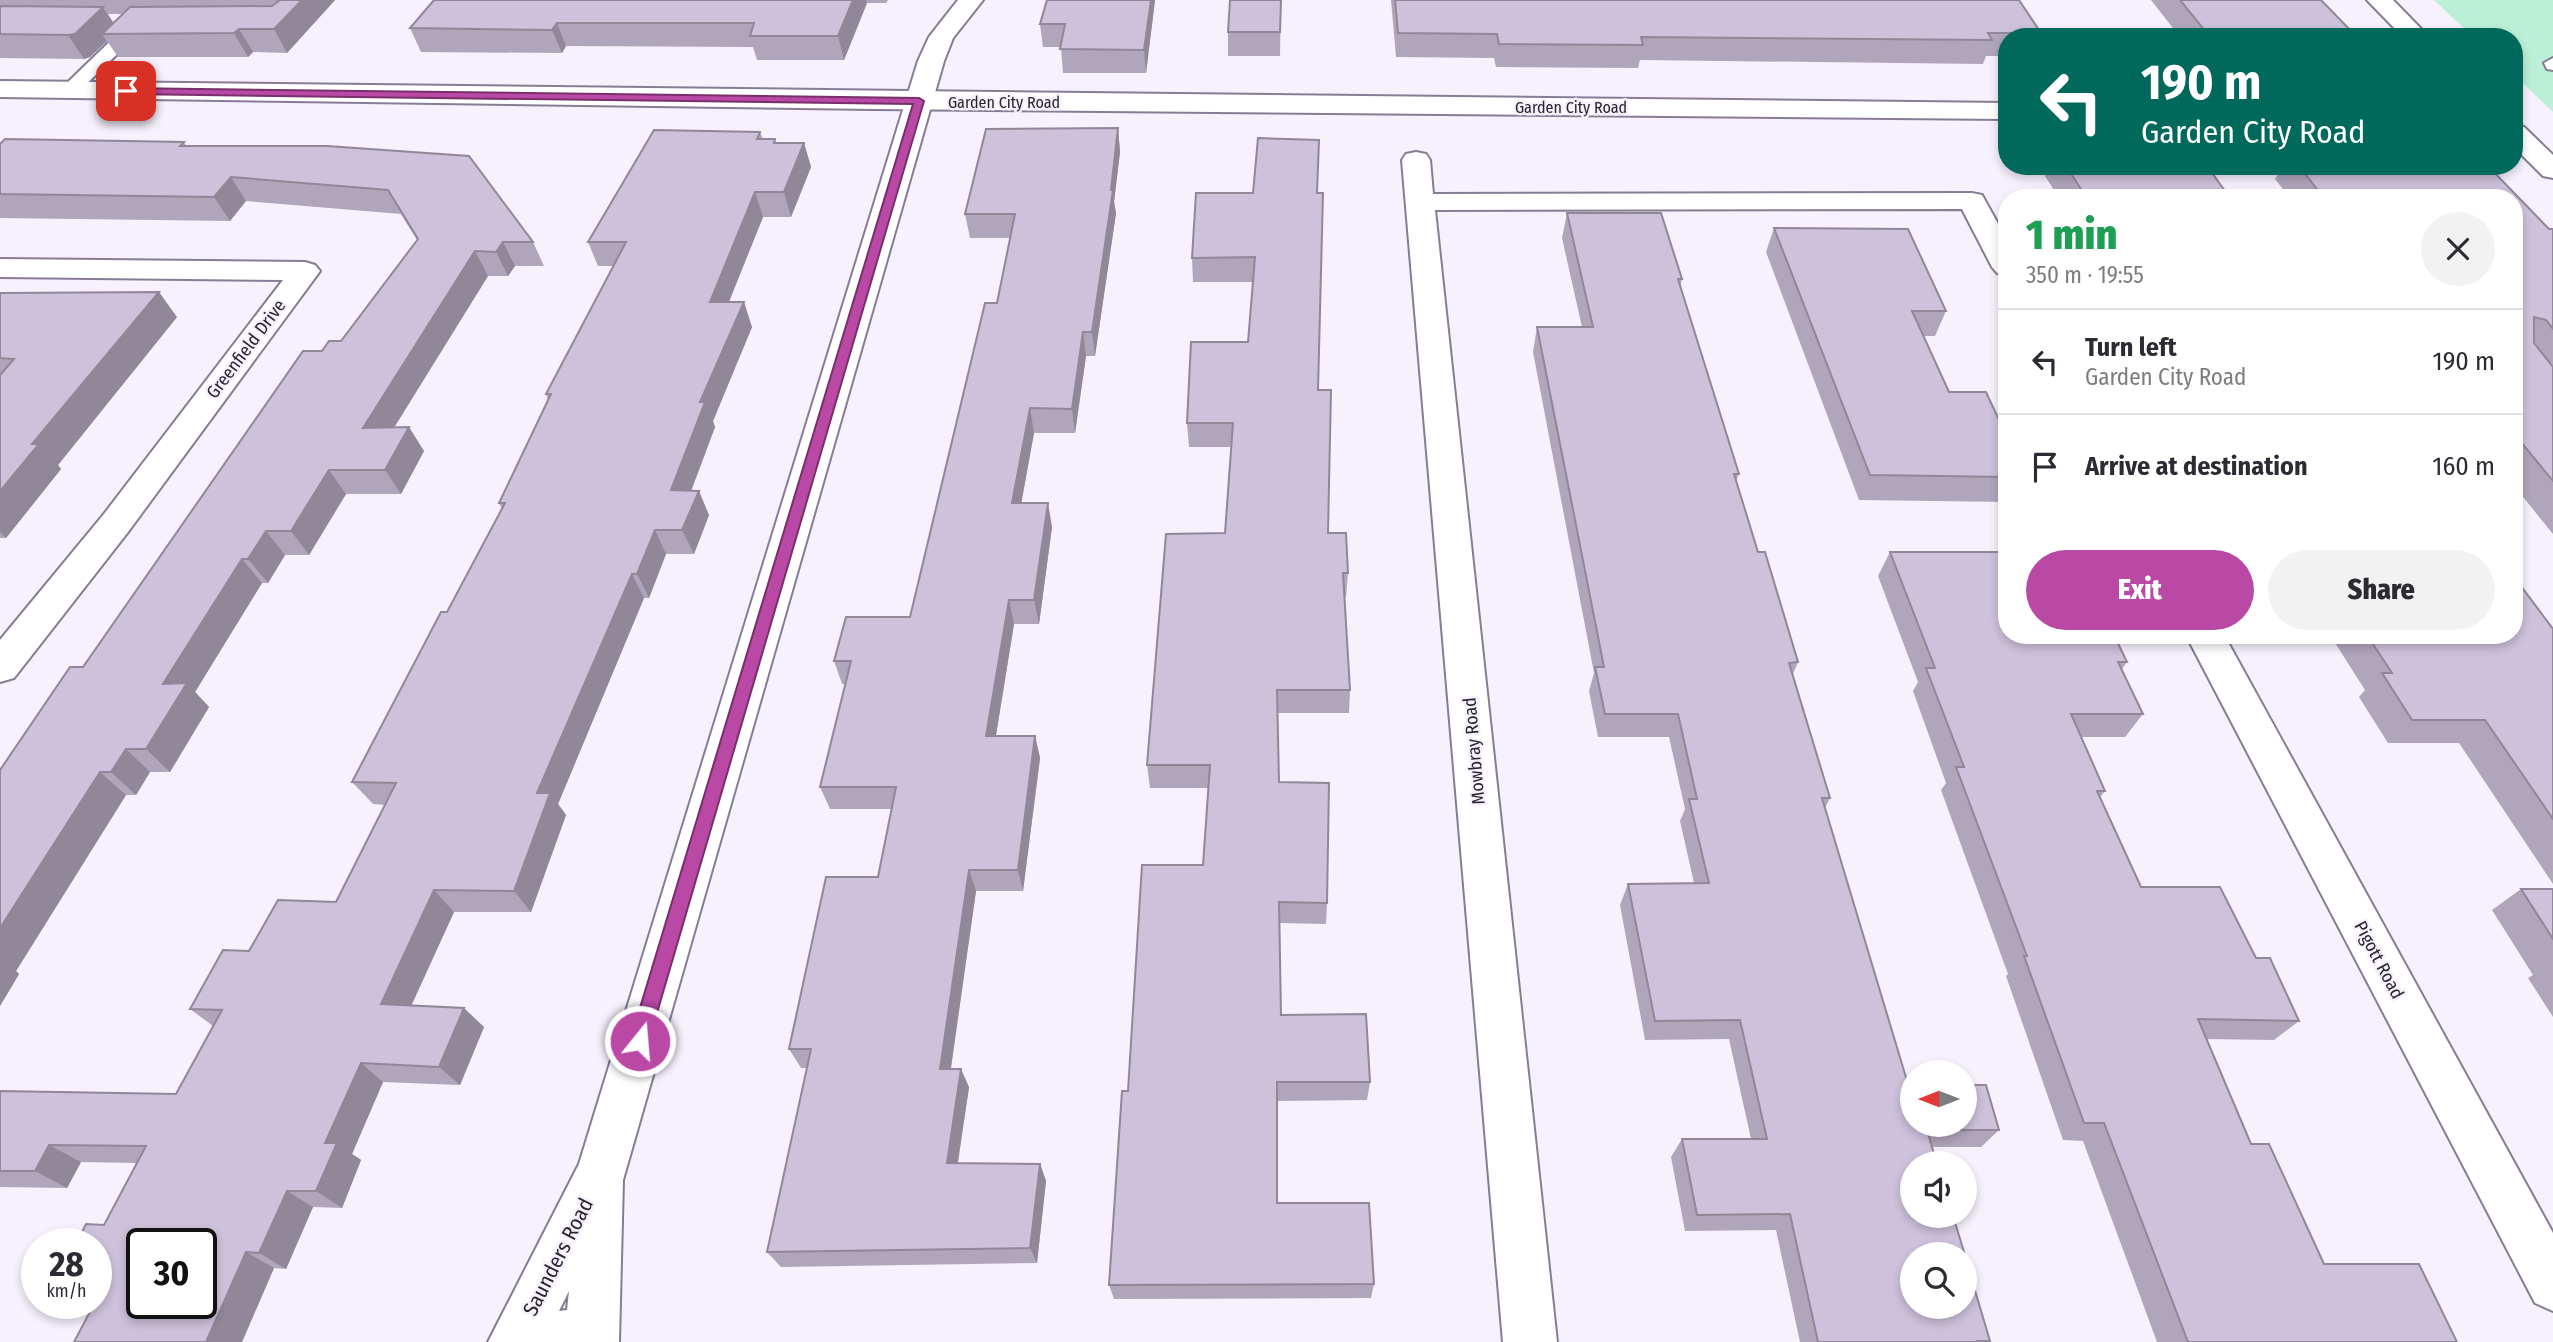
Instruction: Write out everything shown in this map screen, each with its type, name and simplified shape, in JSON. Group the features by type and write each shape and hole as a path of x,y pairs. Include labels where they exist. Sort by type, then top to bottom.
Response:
{"street":[{"name":"Saunders Road","path":"514,1342 601,1173 935,50 949,26 971,0"},
{"path":"2379,0 2408,28"},
{"name":"Garden City Road","path":"0,89 1998,111"},
{"path":"2523,141 2553,170"},
{"name":"Mowbray Road","path":"1416,160 1530,1342"},
{"path":"1421,202 1972,201 1998,250"},
{"name":"Greenfield Drive","path":"0,268 305,271 116,523 0,667"},
{"name":"Pigott Road","path":"2210,644 2553,1285"},
{"name":"Saunders Road","path":"592,1342 601,1173"},
{"path":"538,1342 565,1336 585,1342"}],"lane":[{"path":"115,22 147,22"},
{"path":"70,90 147,22"}],"green space":[{"path":"2434,0 2553,0 2553,112 2523,84 2523,28 2464,28"}],"building":[{"path":"280,0 302,0 274,29 239,29 234,33 102,34 130,7 272,6"},
{"path":"434,0 853,0 838,36 750,36 754,23 557,23 552,30 410,28"},
{"path":"1047,0 1151,0 1144,50 1060,49 1065,24 1040,24"},
{"path":"1230,0 1281,0 1280,32 1228,32"},
{"path":"1395,0 2019,0 2038,28 1998,28 1998,33 1988,33 1992,40 1641,37 1643,45 1499,44 1497,34 1398,33"},
{"path":"2180,0 2321,0 2348,28 2203,28"},
{"path":"0,6 103,7 75,34 68,35 0,34"},
{"path":"1118,128 1113,190 1092,332 1083,332 1072,409 1030,408 1012,503 1048,503 1034,600 1009,600 986,736 1035,736 1018,870 969,870 940,1069 961,1069 947,1163 1040,1164 1030,1248 767,1252 811,1049 789,1049 826,877 878,877 896,787 820,787 851,661 834,661 846,617 910,617 985,303 997,303 1015,214 965,214 986,129"},
{"path":"654,130 760,132 757,139 775,139 774,143 804,143 784,192 755,192 710,302 744,302 700,402 705,402 671,490 699,491 682,530 655,530 637,574 632,574 537,793 550,793 514,891 434,890 381,1004 464,1008 439,1067 361,1063 325,1143 337,1143 316,1191 287,1191 259,1253 246,1252 217,1317 217,1228 126,1228 126,1319 216,1319 206,1342 74,1342 86,1319 112,1319 112,1228 84,1228 86,1224 104,1225 146,1146 49,1145 35,1171 0,1171 0,1091 176,1094 222,1010 190,1009 223,950 249,951 278,900 336,902 396,783 352,782 441,612 447,612 505,503 499,503 551,394 546,394 626,242 588,242"},
{"path":"1258,138 1319,140 1317,193 1323,193 1318,390 1331,390 1328,533 1346,533 1348,573 1343,573 1350,690 1277,690 1279,782 1329,783 1327,903 1279,902 1281,1015 1366,1014 1370,1082 1277,1082 1277,1203 1369,1203 1374,1284 1109,1285 1122,1091 1128,1091 1142,865 1203,865 1210,765 1147,765 1166,534 1225,533 1233,423 1187,423 1191,342 1248,342 1255,257 1192,258 1196,193 1253,193"},
{"path":"5,139 184,142 180,146 327,146 469,156 533,242 503,242 496,252 475,251 363,428 409,427 385,470 329,470 291,531 266,531 248,559 242,559 163,684 187,683 146,749 126,749 111,772 100,772 0,928 0,770 70,667 83,667 303,351 322,351 329,341 341,341 418,239 388,190 231,177 214,197 0,194 0,144"},
{"path":"2072,175 2213,175 2224,189 2081,189"},
{"path":"2306,175 2497,175 2510,189 2317,189"},
{"path":"2523,202 2549,229 2553,229 2553,329 2546,320 2534,317 2534,343 2553,367 2553,481 2523,445"},
{"path":"1567,213 1661,213 1682,279 1678,279 1739,474 1734,474 1758,552 1765,552 1798,662 1789,663 1830,798 1822,798 1901,1060 1900,1138 1929,1138 1933,1151 1900,1151 1900,1228 1957,1228 1961,1242 1900,1242 1900,1319 1977,1319 1977,1297 1990,1341 1818,1342 1790,1214 1697,1215 1682,1139 1767,1139 1740,1020 1655,1021 1628,884 1709,883 1689,799 1697,799 1678,714 1605,714 1595,667 1604,667 1537,327 1593,327"},
{"path":"1774,228 1908,229 1946,311 1912,311 1949,392 1986,392 1998,418 1998,477 1870,475"},
{"path":"159,292 32,444 39,444 0,491 0,375 14,359 0,358 0,293"},
{"path":"1890,552 1998,552 1998,644 2118,644 2127,662 2118,662 2143,714 2071,714 2105,791 2097,791 2141,887 2220,887 2256,958 2270,958 2299,1021 2198,1019 2251,1144 2269,1144 2324,1264 2419,1264 2457,1342 2188,1342 2104,1123 2084,1123 2024,956 2027,956 1956,767 1964,767 1926,668 1935,668"},
{"path":"2523,589 2553,629 2553,819 2485,720 2412,720 2382,673 2392,673 2373,644 2523,644"},
{"path":"2521,889 2553,889 2553,939"},
{"path":"1978,1085 1986,1085 1999,1130 1978,1130"}],"route":[{"path":"126,91 919,101 640,1041"}]}
